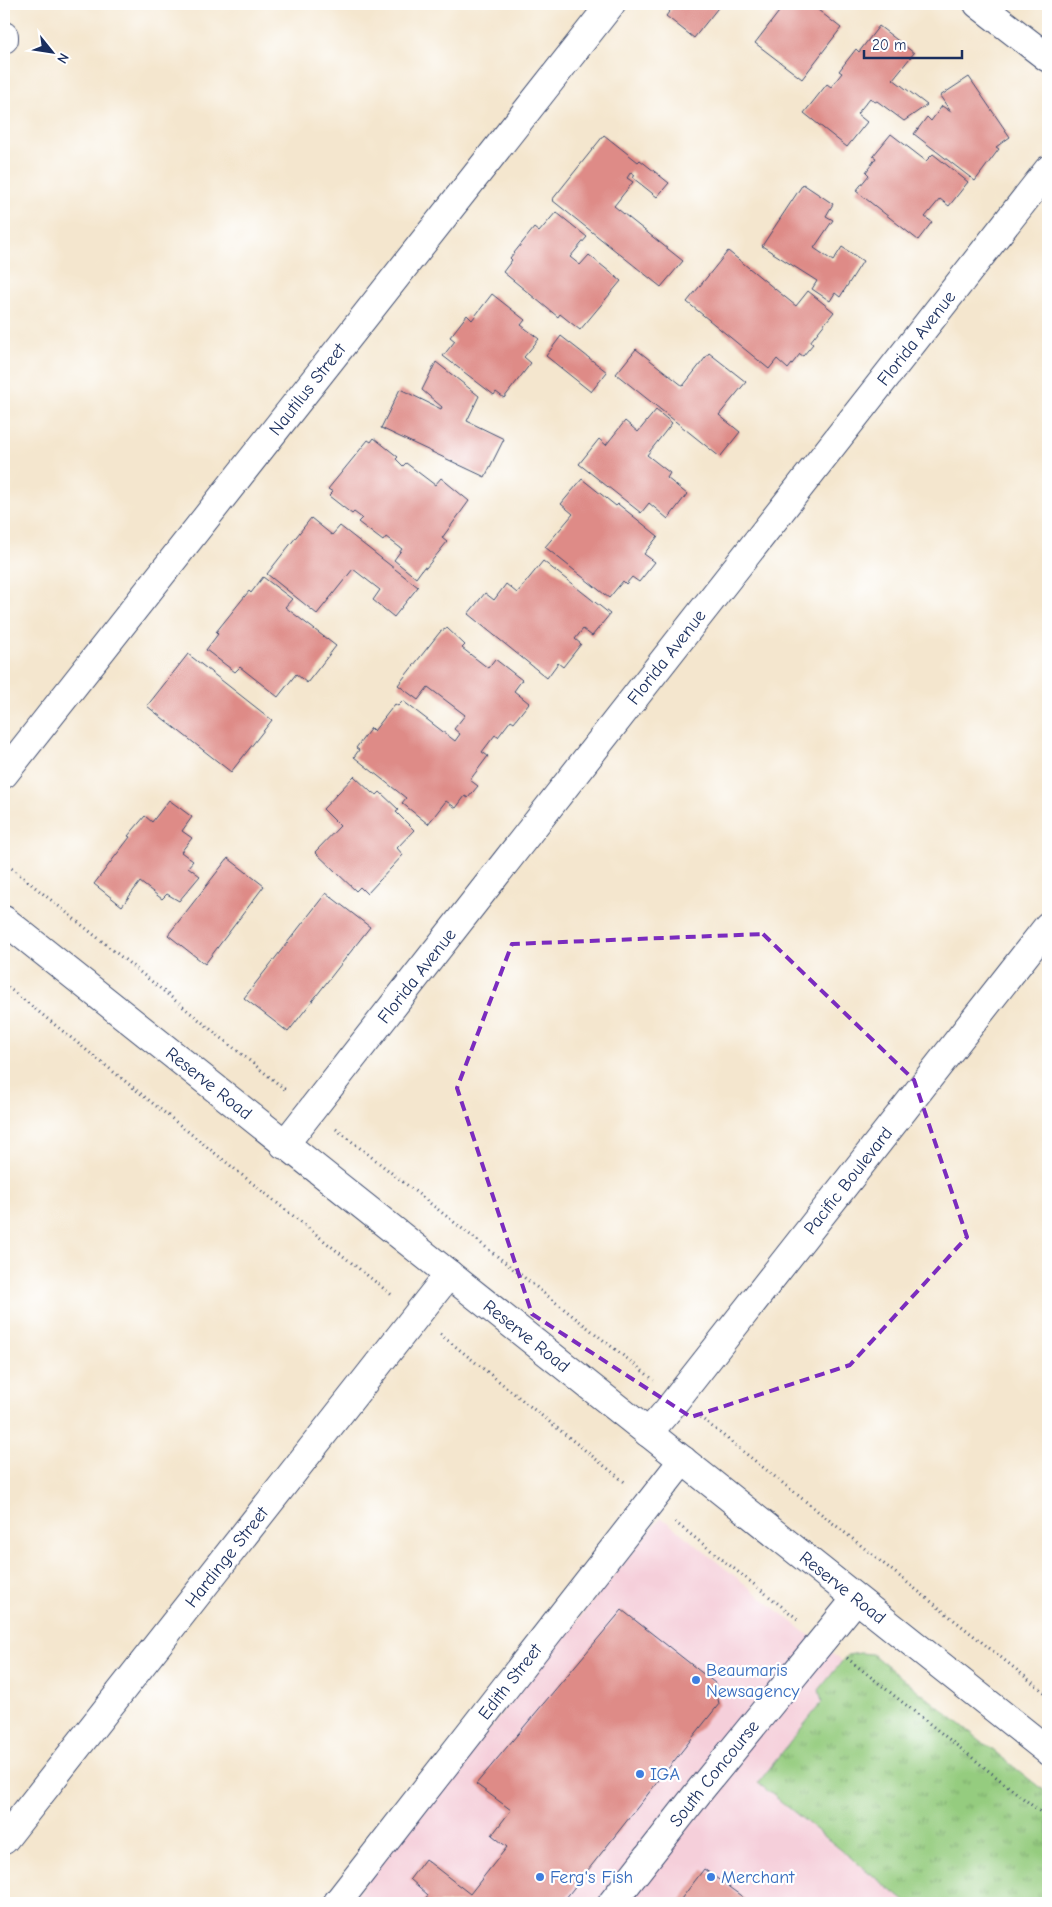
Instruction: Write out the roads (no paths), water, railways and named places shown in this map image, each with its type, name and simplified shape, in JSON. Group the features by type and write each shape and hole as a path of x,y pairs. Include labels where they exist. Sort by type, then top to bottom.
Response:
{"street":[{"name":"Nautilus Street","path":"4,774 611,4"},
{"path":"978,4 1048,58"},
{"name":"Florida Avenue","path":"284,1145 1048,170"},
{"name":"Reserve Road","path":"4,920 856,1599 1047,1747"},
{"name":"Pacific Boulevard","path":"648,1433 1048,926"},
{"name":"Hardinge Street","path":"4,1840 449,1274"},
{"name":"Edith Street","path":"338,1903 683,1460"},
{"name":"South Concourse","path":"612,1903 701,1789 856,1599"}],"place":[{"name":"Beaumaris Newsagency","path":"696,1680"},
{"name":"IGA","path":"640,1774"},
{"name":"Ferg's Fish","path":"540,1877"},
{"name":"Merchant","path":"711,1877"}]}
